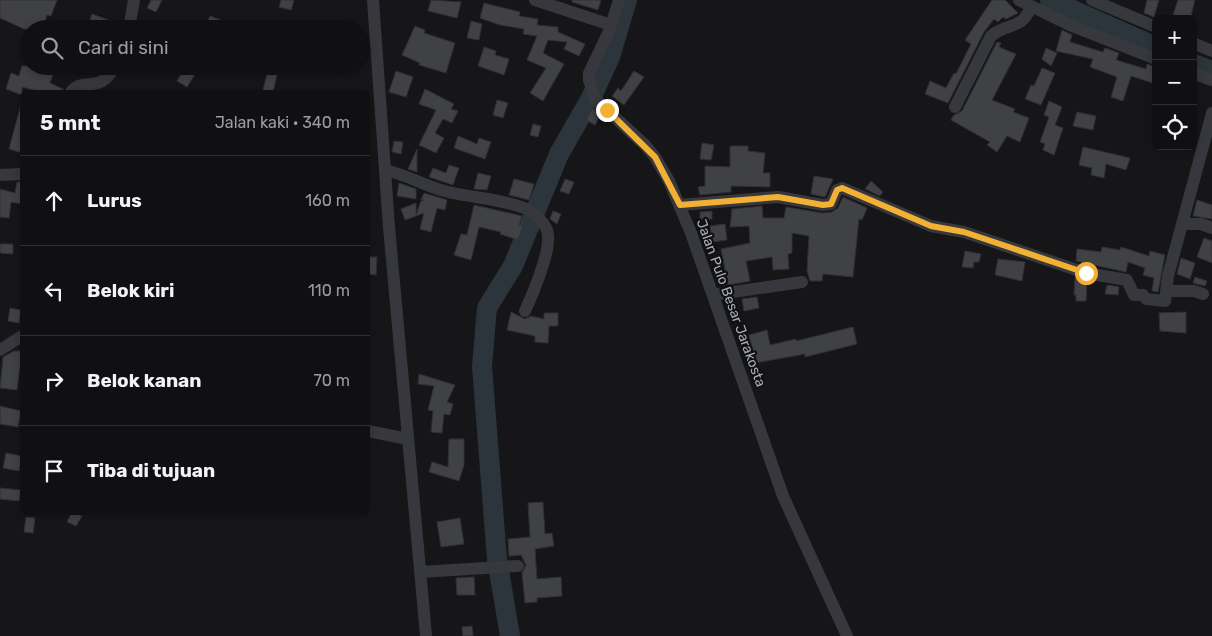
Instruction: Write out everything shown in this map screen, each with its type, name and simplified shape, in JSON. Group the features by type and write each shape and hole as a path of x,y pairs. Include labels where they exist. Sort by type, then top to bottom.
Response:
{"street":[{"path":"131,20 134,0"},
{"path":"373,0 385,170 426,636"},
{"path":"535,0 611,25"},
{"name":"Jalan Pulo Besar Jarakosta","path":"619,0 611,25 589,73 595,99 655,157 680,205 783,496 847,636"},
{"path":"1019,0 1072,26 1152,57"},
{"path":"1092,0 1152,25"},
{"path":"956,107 987,41 996,31 1016,26 1024,20 1030,6"},
{"path":"1197,45 1212,51"},
{"path":"1197,74 1212,80"},
{"path":"74,90 80,86 100,84 109,75"},
{"path":"680,205 778,197 823,205 831,204 837,190 842,188 931,226 964,232 1086,273 1127,280 1134,295 1143,295 1146,299 1165,300 1168,291 1168,276 1212,113"},
{"path":"385,170 453,194 483,197 530,211 543,224 549,236 534,292 525,311"},
{"path":"0,175 20,174"},
{"path":"1182,224 1201,224 1212,228"},
{"path":"713,295 802,282"},
{"path":"1168,291 1194,291 1204,294"},
{"path":"0,350 20,337"},
{"path":"370,431 408,439"},
{"path":"420,572 515,566"}],"building":[{"path":"0,0 57,0 51,16 47,15 46,20 20,20 20,27 0,18"},
{"path":"151,0 162,0 156,12 147,8"},
{"path":"281,0 294,0 291,10 279,7"},
{"path":"431,0 461,2 457,18 428,11"},
{"path":"572,0 601,0 598,10 572,2"},
{"path":"992,0 1005,0 1018,13 1006,19 1003,17 998,22 994,19 984,32 948,103 925,94 930,81 946,88 954,73 956,74 971,44 965,40"},
{"path":"1147,0 1159,0 1155,15 1152,16 1144,13"},
{"path":"1178,0 1195,0 1191,15 1173,15"},
{"path":"484,3 520,12 519,16 538,19 537,25 558,27 558,32 585,44 579,56 564,49 567,42 548,40 543,53 564,64 543,101 530,93 546,68 527,60 537,36 523,34 524,29 500,25 480,18"},
{"path":"92,14 108,20 90,20"},
{"path":"210,16 221,20 208,20"},
{"path":"471,21 482,24 479,40 467,38"},
{"path":"415,26 425,30 424,33 455,43 446,73 419,65 420,63 402,55"},
{"path":"1062,30 1072,35 1070,42 1103,52 1105,48 1119,53 1116,60 1146,69 1147,64 1152,66 1152,83 1131,76 1123,101 1111,97 1117,77 1090,67 1093,59 1056,51"},
{"path":"997,42 1001,43 999,47 1016,54 992,100 1015,109 1013,112 1029,118 1020,142 1007,136 997,152 987,145 990,142 951,120 954,115 962,111"},
{"path":"484,47 496,51 495,55 509,59 504,75 478,66"},
{"path":"1046,48 1057,53 1051,66 1042,59"},
{"path":"1042,68 1055,73 1041,105 1025,99 1031,85 1034,86"},
{"path":"396,71 413,77 406,97 389,92"},
{"path":"634,71 644,77 624,105 612,96 618,88 621,91"},
{"path":"11,73 19,76 20,73 20,75 53,75 50,83 63,90 34,90 22,87 20,94 6,89"},
{"path":"181,75 194,75 187,87 177,81"},
{"path":"267,75 277,75 273,90 263,90"},
{"path":"425,89 454,104 451,109 458,111 452,123 443,119 435,133 444,138 436,153 419,145 436,110 419,104"},
{"path":"497,100 508,103 503,118 493,115"},
{"path":"1049,101 1062,107 1055,125 1063,128 1054,155 1043,150 1045,144 1040,142 1049,117 1044,115"},
{"path":"20,108 20,152 9,149"},
{"path":"592,108 600,115 595,125 586,120"},
{"path":"1077,112 1096,116 1093,130 1073,126"},
{"path":"533,124 541,126 538,137 530,135"},
{"path":"458,136 477,144 479,138 491,142 485,159 454,148"},
{"path":"394,141 403,142 401,154 392,152"},
{"path":"702,143 714,145 711,160 700,159"},
{"path":"730,146 748,146 748,151 765,153 763,173 770,173 770,187 731,186 731,192 700,195 698,187 705,186 705,166 730,167"},
{"path":"1083,147 1130,158 1126,170 1106,164 1104,178 1091,175 1092,168 1079,165"},
{"path":"417,149 417,172 408,169"},
{"path":"449,165 459,168 453,185 429,177 433,168 446,173"},
{"path":"478,173 491,176 487,190 474,189"},
{"path":"814,176 833,179 825,197 811,194"},
{"path":"514,179 534,184 529,200 509,195"},
{"path":"565,179 574,182 569,194 560,191"},
{"path":"871,181 883,192 880,196 865,189"},
{"path":"17,182 20,182 20,204 11,202 9,218 0,217 0,189 15,193"},
{"path":"399,183 416,189 416,199 397,196"},
{"path":"424,193 447,200 445,210 437,208 431,232 420,229 424,213 405,220 401,209 416,203 416,215 421,201 424,200 421,200"},
{"path":"843,197 867,208 862,220 859,219 853,277 823,274 822,281 810,281 807,271 809,236 792,233 792,253 788,254 789,269 773,270 772,257 746,261 750,281 728,285 721,249 750,243 749,226 730,227 732,209 762,206 763,218 784,218 786,207 822,213 832,212 838,208"},
{"path":"1197,200 1212,205 1212,219 1193,216"},
{"path":"474,205 522,216 519,225 523,226 518,240 500,234 501,232 479,227 471,260 454,255 461,234 467,235"},
{"path":"553,211 561,214 557,224 550,219"},
{"path":"712,211 712,219 700,219 700,212"},
{"path":"725,224 727,240 712,242 710,226"},
{"path":"1204,238 1212,241 1212,263 1197,257"},
{"path":"0,244 13,244 13,254 0,253"},
{"path":"1102,247 1120,250 1121,247 1149,256 1150,251 1165,255 1158,292 1152,291 1154,278 1143,275 1145,268 1128,262 1126,272 1076,261 1077,249 1101,252"},
{"path":"965,251 981,254 979,262 974,262 973,268 962,267"},
{"path":"370,257 377,257 376,275 370,274"},
{"path":"1181,258 1195,263 1190,279 1177,274"},
{"path":"998,259 1025,262 1022,281 995,275"},
{"path":"1195,277 1207,281 1205,286 1193,283"},
{"path":"1075,278 1087,281 1086,301 1076,301 1076,295 1074,295"},
{"path":"1107,285 1119,287 1118,295 1105,294"},
{"path":"757,297 759,308 744,311 742,299"},
{"path":"10,308 20,310 19,323 8,321"},
{"path":"511,312 525,319 531,316 544,319 544,313 558,313 558,326 549,326 548,343 535,342 535,336 507,330"},
{"path":"1186,312 1186,333 1160,331 1159,313"},
{"path":"853,327 857,344 805,357 805,354 755,363 749,335 767,330 770,345 796,339 796,341"},
{"path":"14,351 20,351 17,390 0,388 3,357"},
{"path":"419,374 455,385 447,402 453,404 450,415 444,414 442,433 431,432 433,411 428,410 434,386 418,384"},
{"path":"0,406 20,411 18,427 0,424"},
{"path":"449,439 464,439 464,465 459,481 429,472 432,462 448,467"},
{"path":"6,453 20,456 19,471 3,468"},
{"path":"0,488 20,490 19,501 0,499"},
{"path":"543,502 545,534 552,533 554,546 535,549 537,579 561,577 562,596 537,598 537,602 525,603 522,573 526,565 521,555 509,556 508,539 530,537 528,503"},
{"path":"70,515 82,516 76,526 67,522"},
{"path":"26,517 35,518 33,533 24,532"},
{"path":"460,518 464,544 441,547 437,522"},
{"path":"474,577 475,595 457,595 456,578"},
{"path":"472,626 473,636 463,636 462,627"}],"waterway":[{"path":"510,636 497,559 482,366 487,308 513,266 559,154 591,98 610,57 627,0"},
{"path":"1050,0 1152,45"},
{"path":"1197,65 1212,71"}],"route":[{"path":"607,110 645,145 655,157 664,171 680,205 778,197 823,205 831,204 837,190 842,188 931,226 964,232 1057,265 1086,273"}]}
